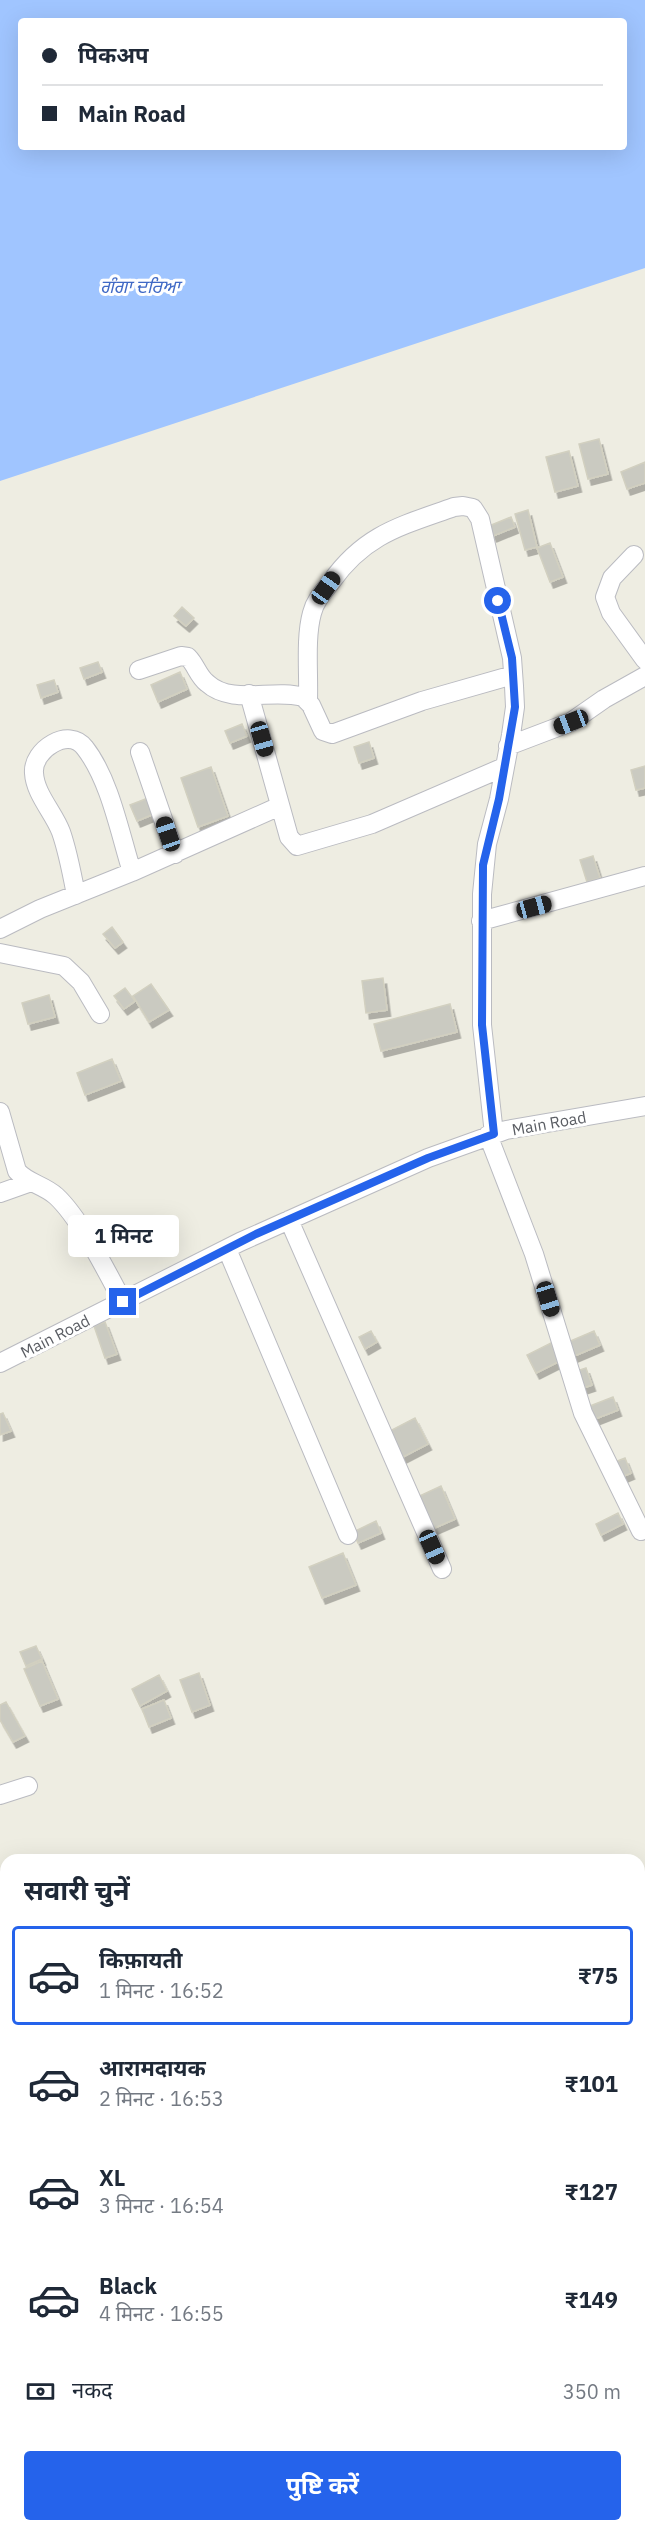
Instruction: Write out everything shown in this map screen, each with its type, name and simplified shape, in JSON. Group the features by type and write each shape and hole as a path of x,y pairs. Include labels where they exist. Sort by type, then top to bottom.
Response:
{"street":[{"path":"513,675 422,701 332,734 323,731 308,700 308,639 311,614 315,603 342,566 365,545 389,530 463,506 473,508 480,519 512,658 515,707 483,865 482,1025 491,1134 534,1254 583,1413 641,1532"},
{"path":"634,555 612,578 605,597 611,613 645,660"},
{"path":"139,670 184,655 192,661 201,678 214,689 249,694 293,695 308,700"},
{"path":"508,746 571,722 604,699 645,676"},
{"path":"249,694 280,806 294,845 302,846 372,824 504,767"},
{"path":"76,895 60,831 34,775 34,764 38,755 52,745 74,739 80,742 89,754 112,805 132,873"},
{"path":"140,752 175,854"},
{"path":"0,929 40,909 132,873 280,806"},
{"path":"481,921 645,876"},
{"path":"0,953 64,966 81,981 100,1014"},
{"name":"Main Road","path":"0,1363 227,1248 428,1158 491,1134 529,1125 645,1106"},
{"path":"0,1112 17,1171 31,1182 47,1189 65,1205 123,1302"},
{"path":"0,1194 31,1182"},
{"path":"289,1220 442,1569"},
{"path":"227,1248 348,1535"},
{"path":"0,1795 28,1786"}],"water":[{"name":"ਗੰਗਾ ਦਰਿਆ","path":"0,0 645,0 645,268 0,481"}],"building":[{"path":"599,439 608,474 588,479 579,444"},
{"path":"569,451 578,486 555,492 546,457"},
{"path":"645,462 645,483 627,489 621,472"},
{"path":"528,510 537,547 525,550 515,514"},
{"path":"511,517 515,527 493,536 489,526"},
{"path":"550,543 563,577 550,582 537,548"},
{"path":"182,607 194,618 186,626 174,616"},
{"path":"98,662 102,672 84,679 80,668"},
{"path":"180,672 187,689 158,702 151,685"},
{"path":"54,680 58,692 41,698 37,685"},
{"path":"242,724 247,736 230,743 225,731"},
{"path":"369,742 374,758 359,763 354,747"},
{"path":"645,766 645,788 636,790 631,770"},
{"path":"211,767 228,816 198,827 181,778"},
{"path":"148,798 154,814 137,821 130,805"},
{"path":"593,856 600,878 587,882 580,860"},
{"path":"112,927 123,942 115,948 103,934"},
{"path":"383,978 387,1010 366,1013 362,981"},
{"path":"151,984 169,1010 149,1022 133,996"},
{"path":"125,988 135,1001 124,1009 114,996"},
{"path":"49,995 55,1017 28,1024 22,1003"},
{"path":"450,1004 457,1032 381,1051 374,1024"},
{"path":"112,1059 121,1081 85,1095 77,1073"},
{"path":"105,1322 117,1354 105,1358 94,1326"},
{"path":"371,1331 377,1342 365,1349 359,1337"},
{"path":"594,1331 600,1345 572,1357 566,1343"},
{"path":"551,1343 560,1361 536,1373 527,1355"},
{"path":"586,1368 592,1385 580,1389 574,1372"},
{"path":"613,1397 618,1410 595,1419 590,1406"},
{"path":"3,1413 11,1431 0,1435 0,1414"},
{"path":"415,1418 428,1444 399,1459 386,1433"},
{"path":"625,1458 631,1473 617,1479 610,1464"},
{"path":"441,1486 455,1519 430,1530 415,1498"},
{"path":"618,1513 623,1524 601,1535 596,1524"},
{"path":"376,1521 381,1533 358,1543 353,1532"},
{"path":"343,1553 356,1585 322,1598 309,1567"},
{"path":"36,1646 42,1659 26,1666 20,1652"},
{"path":"42,1661 58,1699 40,1706 24,1669"},
{"path":"199,1673 210,1705 192,1712 180,1680"},
{"path":"159,1675 167,1691 140,1706 132,1689"},
{"path":"164,1700 171,1718 149,1727 142,1709"},
{"path":"6,1702 25,1736 13,1742 0,1720 0,1705"}],"route":[{"path":"123,1302 256,1234 428,1158 494,1134 482,1025 483,865 499,799 515,707 512,658 498,601"}]}
